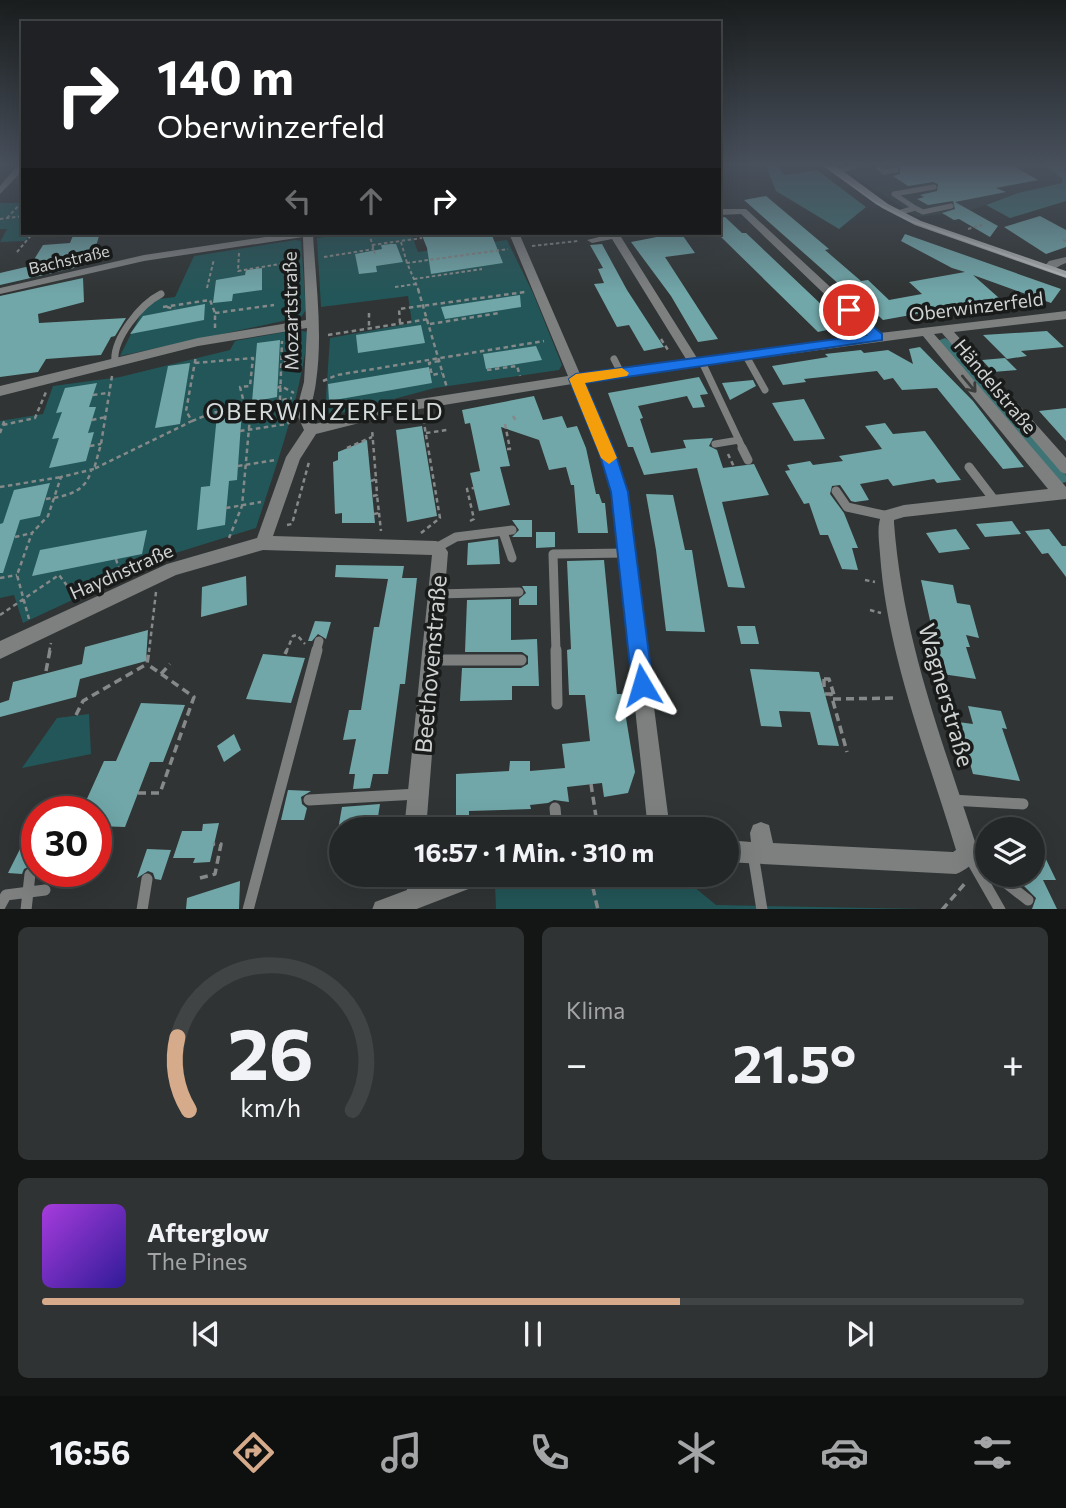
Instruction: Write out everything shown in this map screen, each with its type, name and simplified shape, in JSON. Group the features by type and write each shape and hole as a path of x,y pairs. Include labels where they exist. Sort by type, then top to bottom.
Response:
{"street":[{"path":"890,208 918,223 1066,275"},
{"path":"721,212 743,211 877,337"},
{"name":"Bachstraße","path":"0,291 145,258 295,235"},
{"name":"Mozartstraße","path":"303,412 313,337 309,235"},
{"path":"515,235 615,474 623,508 657,817"},
{"path":"592,240 620,235"},
{"path":"615,236 698,362"},
{"path":"1048,268 1053,263 1066,260"},
{"name":"Oberwinzerfeld","path":"311,430 420,404 524,386 877,337 1066,315"},
{"path":"0,391 96,370 252,329 313,323"},
{"name":"Händelstraße","path":"945,329 1066,468"},
{"name":"Händelstraße","path":"925,331 1063,493"},
{"path":"263,543 293,457 311,430 303,412"},
{"path":"888,516 905,511 1063,493"},
{"name":"Wagnerstraße","path":"888,516 886,532 899,624 914,684 968,854"},
{"name":"Beethovenstraße","path":"263,543 382,544 438,550 416,817"},
{"name":"Haydnstraße","path":"0,650 159,575 223,553 263,543"},
{"path":"739,849 759,847 956,863 968,854"},
{"path":"383,909 415,887"}],"lane":[{"path":"898,214 914,208"},
{"path":"916,208 923,212 940,208"},
{"path":"122,363 114,356 134,314 142,303 161,294"},
{"path":"746,356 765,390"},
{"path":"614,359 621,373"},
{"path":"698,362 748,460"},
{"path":"715,444 739,440"},
{"path":"969,467 995,501"},
{"path":"836,491 847,507 888,516"},
{"path":"438,550 456,537 508,531 512,558"},
{"path":"557,704 553,554 627,553"},
{"path":"436,594 519,592"},
{"path":"248,909 319,641"},
{"path":"431,660 521,660"},
{"path":"309,800 418,794"},
{"path":"951,800 1023,804"},
{"path":"555,808 556,817"},
{"path":"759,847 762,909"},
{"path":"968,854 975,859"},
{"path":"968,854 1000,909"},
{"path":"142,909 147,879"},
{"path":"26,909 27,887"},
{"path":"1011,887 1028,900"},
{"path":"0,906 6,895 45,890"}],"path":[{"path":"7,218 16,208"},
{"path":"0,219 21,216"},
{"path":"16,252 31,235"},
{"path":"370,235 376,254"},
{"path":"238,264 238,271 422,238"},
{"path":"520,248 592,240"},
{"path":"400,242 425,305 450,399"},
{"path":"208,288 218,246"},
{"path":"407,263 504,250"},
{"path":"414,279 482,269"},
{"path":"395,286 416,284"},
{"path":"400,323 399,309 518,293"},
{"path":"191,304 210,300 215,313 215,339"},
{"path":"215,313 274,305"},
{"path":"167,307 175,309"},
{"path":"369,313 369,328"},
{"path":"430,324 499,313"},
{"path":"313,337 429,319"},
{"path":"280,400 282,327"},
{"path":"348,332 348,338"},
{"path":"659,339 668,350"},
{"path":"0,487 92,470 212,413 280,400 354,374 405,363 544,341"},
{"path":"192,421 186,411 198,342"},
{"path":"195,363 253,358 250,386 240,387 245,407"},
{"path":"440,359 429,363 432,375 442,373"},
{"path":"107,393 122,363"},
{"path":"405,363 405,371"},
{"path":"487,370 517,366 524,386"},
{"path":"353,380 354,374"},
{"path":"3,425 35,418 51,379"},
{"path":"279,387 290,393 308,389"},
{"path":"93,395 107,393"},
{"path":"46,499 70,495 88,482 101,444 110,394 107,393"},
{"path":"419,546 422,530 440,518 420,404"},
{"path":"223,553 242,506 251,406"},
{"path":"240,431 287,424 303,412"},
{"path":"370,415 375,496 382,544"},
{"path":"513,416 517,422"},
{"path":"92,420 106,417"},
{"path":"0,433 5,419"},
{"path":"505,424 510,449 506,449"},
{"path":"181,426 184,431"},
{"path":"426,433 447,430"},
{"path":"347,449 372,437"},
{"path":"368,444 373,443"},
{"path":"90,446 101,444"},
{"path":"238,466 293,457"},
{"path":"270,526 292,524 296,519 310,459"},
{"path":"27,637 29,617 17,575 32,533 48,516 61,477"},
{"path":"463,524 474,519 467,489 474,488"},
{"path":"226,508 278,499"},
{"path":"15,537 32,533"},
{"path":"0,615 24,601 60,573 85,609"},
{"path":"0,578 17,575"},
{"path":"147,664 159,575"},
{"path":"865,580 871,581"},
{"path":"46,671 54,624"},
{"path":"285,654 293,636 297,635 314,654"},
{"path":"138,793 160,793 194,697 147,664"},
{"path":"76,715 83,701 147,664"},
{"path":"161,674 170,664"},
{"path":"824,688 824,679 829,679 847,752"},
{"path":"825,694 831,694 834,699"},
{"path":"834,699 900,698"},
{"path":"175,730 182,730"},
{"path":"591,784 596,817"},
{"path":"200,878 215,874 221,844 214,844"},
{"path":"942,909 969,880 968,854"},
{"path":"593,887 598,909"}],"shaded area":[{"path":"0,208 21,208 21,235 46,235 29,237 24,241 0,242 7,229 0,229"},
{"path":"805,208 864,208 839,229"},
{"path":"904,208 975,208 965,212 917,217"},
{"path":"992,208 1042,208 1010,218"},
{"path":"339,235 412,235 418,252 507,240 533,293 562,365 559,370 435,388 334,415 325,411 330,338 412,323 408,296 321,307 317,238"},
{"path":"301,241 306,310 301,317 120,356 146,304 175,297 194,256"},
{"path":"296,330 308,332 299,382 287,431 256,528 169,555 23,623 14,595 0,598 0,421 43,414 53,386 120,377 230,350 235,341"},
{"path":"945,338 1066,475 1066,482 1062,483 937,341"},
{"path":"89,714 91,754 22,768 57,718"},
{"path":"495,887 694,887 716,905 926,909 496,909"}],"building":[{"path":"754,208 781,208 829,249 825,250 861,281 868,280 889,300 922,294 909,282 965,272 901,241 905,234 1061,289 1051,303 973,275 1007,305 925,316 922,313 883,320 862,300 858,301"},
{"path":"967,208 998,226 990,237 959,219 954,220 942,213"},
{"path":"1040,216 1066,230 1066,247 1046,254 1004,227"},
{"path":"725,217 742,233 746,233 844,326 818,332 719,235 721,218"},
{"path":"73,235 99,235 92,259 83,261 83,266 0,285 0,273 30,266 43,245 70,243"},
{"path":"422,235 492,235 503,263 431,274"},
{"path":"682,235 695,253 665,257 718,339 698,342 671,296 631,242"},
{"path":"396,244 403,262 376,266 377,272 359,274 355,254 382,249 381,245"},
{"path":"602,244 627,290 664,347 644,351 629,325 617,327 594,284 604,283 598,269 603,268 590,245"},
{"path":"262,268 262,290 233,294 232,301 213,303 216,280 245,275 246,270"},
{"path":"83,278 84,302 38,314 39,323 126,318 101,355 46,359 38,372 0,377 0,296"},
{"path":"520,295 521,307 445,319 441,307"},
{"path":"205,304 204,320 130,334 143,316"},
{"path":"421,325 425,343 358,353 356,335"},
{"path":"1047,331 1064,347 1021,351 1027,356 1007,359 983,335"},
{"path":"280,340 277,397 252,402 257,343"},
{"path":"536,346 542,360 486,369 483,354"},
{"path":"920,347 973,401 1024,467 1003,469 937,388 902,390 893,378 884,380 877,371 804,379 806,382 783,385 772,366 828,357 825,354 861,350 864,353 888,350 913,364 909,349"},
{"path":"1005,358 1017,370 993,372 982,360"},
{"path":"190,363 180,424 155,428 168,366"},
{"path":"429,367 432,383 329,401 328,384"},
{"path":"699,377 708,394 700,395 705,407 693,408 687,396 638,406 643,418 640,419 651,453 686,448 683,440 713,438 709,446 717,450 723,468 754,464 769,495 722,502 745,588 728,587 697,468 644,475 633,447 628,447 608,393"},
{"path":"753,380 756,386 730,400 722,383"},
{"path":"97,383 89,407 96,407 88,433 94,432 86,461 49,468 59,438 52,439 62,412 56,413 65,388"},
{"path":"534,396 543,420 562,416 567,428 577,426 586,448 596,494 599,494 602,503 605,503 608,533 578,533 574,485 571,485 566,467 549,470 539,440 501,427 510,466 500,467 510,505 479,511 470,473 480,471 470,423 465,424 462,410"},
{"path":"804,399 825,439 794,441 772,403"},
{"path":"1066,408 1066,441 1039,411"},
{"path":"242,410 237,480 229,481 225,525 197,530 201,487 210,486 217,415"},
{"path":"885,423 893,434 925,431 961,480 937,483 934,479 893,486 888,479 860,484 869,500 855,502 851,501 840,485 832,486 830,494 844,513 858,548 852,548 858,570 842,569 828,535 820,535 809,503 804,504 785,471 790,470 787,465 810,461 813,465 843,461 839,456 882,449 865,426"},
{"path":"422,426 437,516 407,522 396,430"},
{"path":"367,440 375,523 342,523 342,513 335,514 333,462 338,460 338,452"},
{"path":"50,483 40,516 20,520 3,573 0,573 0,524 3,523 14,490"},
{"path":"646,494 673,495 685,550 692,550 705,632 666,631"},
{"path":"512,520 532,520 532,537 512,537 519,530"},
{"path":"1012,521 1021,534 985,537 976,524"},
{"path":"956,529 970,549 939,553 926,533"},
{"path":"1049,529 1062,546 1066,546 1066,577 1048,553 1042,554 1025,531"},
{"path":"147,530 142,554 32,576 40,550"},
{"path":"536,532 555,532 555,547 536,548"},
{"path":"498,539 500,564 467,565 468,543"},
{"path":"604,560 617,694 622,694 635,772 628,793 604,797 602,783 567,787 569,802 554,800 530,805 531,809 469,811 469,817 456,817 456,774 509,771 510,761 530,761 530,771 565,768 562,744 590,741 585,695 569,695 567,650 571,649 567,561"},
{"path":"336,565 404,566 402,578 417,578 405,684 400,684 388,774 373,774 370,788 353,789 355,774 349,774 356,739 343,740 349,710 361,710 374,627 379,627 388,579 335,577"},
{"path":"246,576 247,605 201,617 202,587"},
{"path":"921,580 953,585 957,603 970,605 979,638 966,635 970,647 966,647 976,679 942,674"},
{"path":"522,586 537,586 537,605 519,605 519,599 526,593"},
{"path":"511,599 511,640 537,639 539,686 512,686 512,700 460,701 462,668 521,668 528,664 528,656 522,652 465,652 467,600"},
{"path":"315,621 331,622 326,639 318,634 312,641 308,641"},
{"path":"737,626 755,626 759,644 741,644"},
{"path":"148,630 146,661 80,679 76,697 0,717 0,703 9,700 13,682 82,664 85,647"},
{"path":"263,654 305,658 291,703 246,699"},
{"path":"750,669 819,672 839,746 818,745 810,712 779,711 782,727 761,726"},
{"path":"141,703 185,705 163,762 150,762 125,827 112,827 112,796 88,796 104,761 116,761"},
{"path":"968,706 1001,711 1007,729 1002,728 1020,781 973,774 958,722 973,724"},
{"path":"234,734 241,750 224,762 217,746"},
{"path":"288,790 311,791 301,797 302,804 307,808 304,820 281,820"},
{"path":"380,804 378,817 340,817 342,807"},
{"path":"219,823 210,862 193,863 195,858 173,858 182,831 202,831 203,824"},
{"path":"21,847 21,874 8,873"},
{"path":"147,849 171,850 161,880 155,879 153,873 148,871 137,878"},
{"path":"1045,857 1056,880 1045,880"},
{"path":"240,881 239,909 186,909 187,898"},
{"path":"1045,884 1057,909 1032,909 1036,898 1025,887 1045,887"}],"tram line":[{"path":"887,208 911,221 1066,276"}],"slow traffic":[{"path":"609,458 576,379 622,373"}],"district":[{"name":"OBERWINZERFELD","path":"325,411"}],"route":[{"path":"642,685 620,492 607,452 576,379 877,337 849,310"}]}
